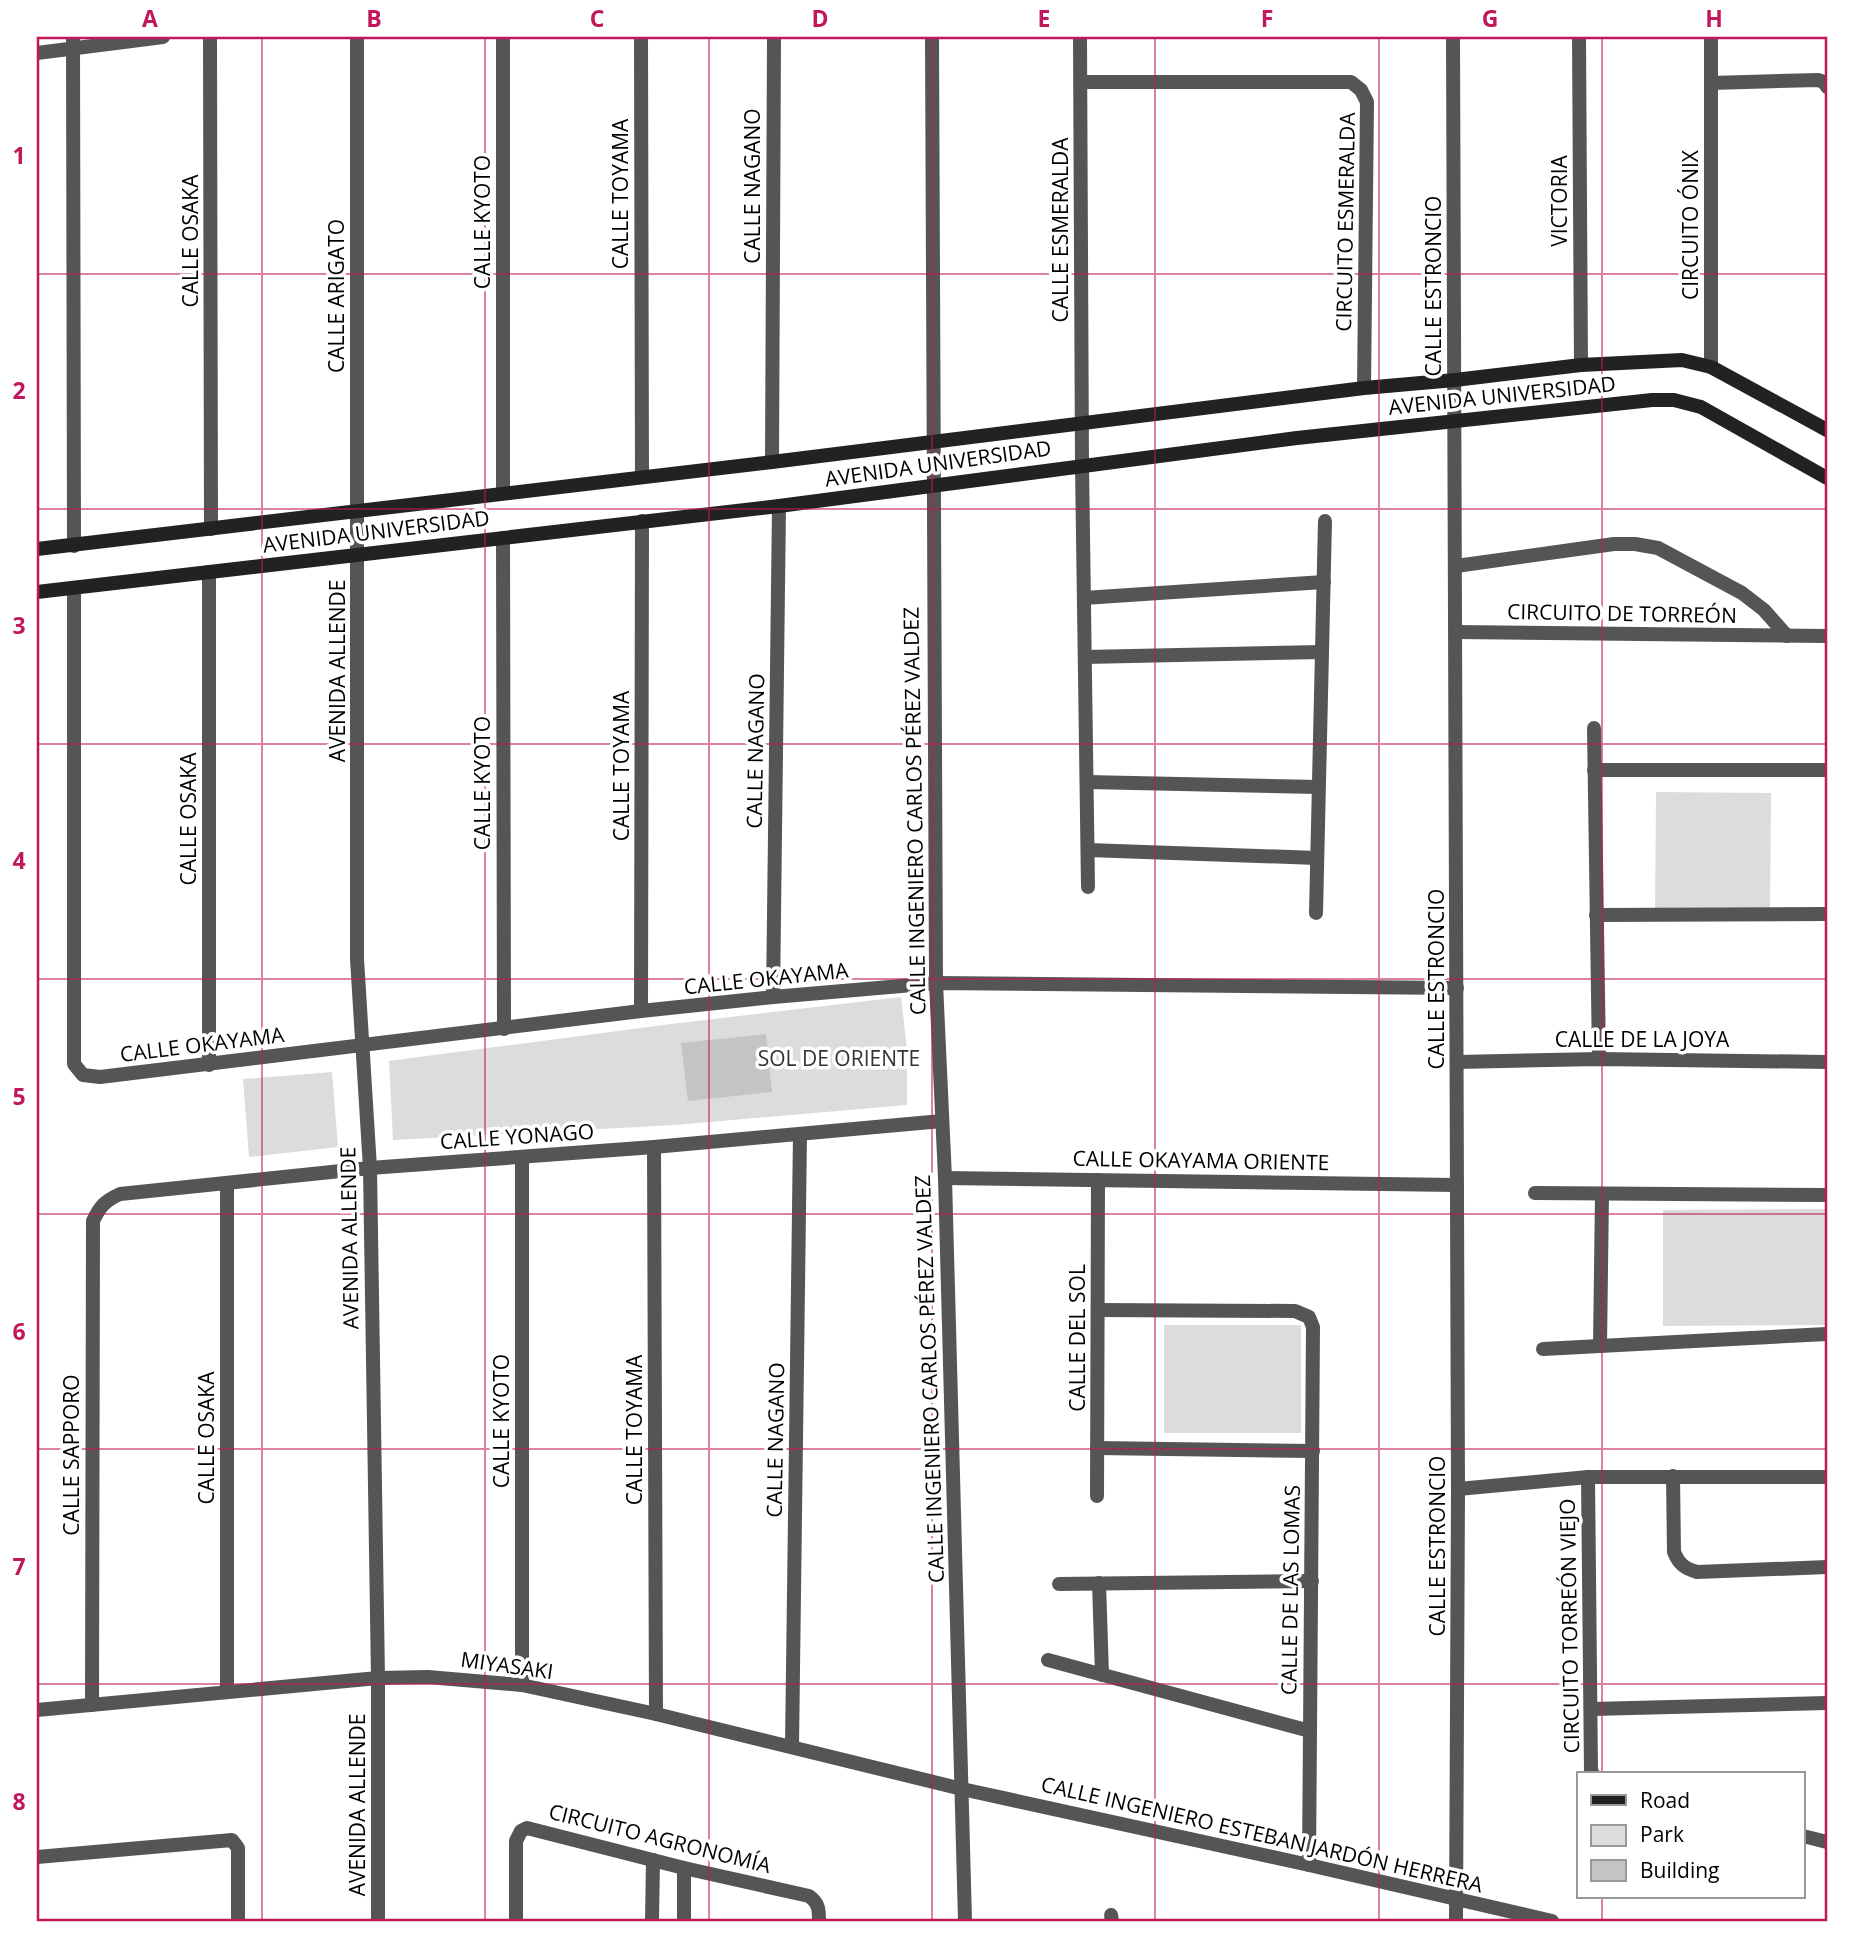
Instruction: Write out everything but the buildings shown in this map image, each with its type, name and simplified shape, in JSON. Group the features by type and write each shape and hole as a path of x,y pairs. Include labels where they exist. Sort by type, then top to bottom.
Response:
{"main road":[{"name":"AVENIDA UNIVERSIDAD","path":"37,549 772,462 1364,388 1581,365 1682,360 1710,367 1827,430"},
{"name":"AVENIDA UNIVERSIDAD","path":"37,592 779,506 1082,464 1297,438 1652,400 1674,400 1701,407 1827,478"}],"street":[{"path":"37,53 73,43 163,37"},
{"name":"CALLE OSAKA","path":"210,37 211,529"},
{"name":"CALLE ARIGATO","path":"357,37 358,555"},
{"name":"CALLE KYOTO","path":"503,37 503,492"},
{"name":"CALLE TOYAMA","path":"640,37 642,477"},
{"name":"CALLE NAGANO","path":"772,462 774,37"},
{"name":"CALLE INGENIERO CARLOS PÉREZ VALDEZ","path":"932,37 936,983 965,1921"},
{"name":"CALLE ESMERALDA","path":"1080,37 1088,887"},
{"name":"CALLE ESTRONCIO","path":"1453,37 1457,1921"},
{"name":"VICTORIA","path":"1579,37 1581,365"},
{"name":"CIRCUITO ÓNIX","path":"1710,367 1711,37"},
{"path":"73,43 74,546"},
{"path":"1711,83 1818,80 1824,82 1827,87"},
{"name":"CIRCUITO ESMERALDA","path":"1081,82 1351,82 1361,90 1367,102 1364,388"},
{"name":"CALLE NAGANO","path":"773,997 779,506"},
{"name":"CALLE TOYAMA","path":"641,1012 642,521"},
{"path":"1315,913 1325,521"},
{"name":"CALLE KYOTO","path":"503,538 504,1029"},
{"name":"CIRCUITO DE TORREÓN","path":"1456,566 1614,544 1658,548 1742,593 1764,610 1787,636"},
{"name":"AVENIDA ALLENDE","path":"358,555 357,959 370,1168 378,1678 378,1921"},
{"name":"CALLE OSAKA","path":"209,572 209,1065"},
{"path":"1084,598 1324,582"},
{"name":"CALLE OKAYAMA","path":"74,588 74,1064 83,1075 100,1077 773,997 936,983 1457,988"},
{"name":"CIRCUITO DE TORREÓN","path":"1456,632 1827,636"},
{"path":"1085,657 1322,652"},
{"path":"1594,728 1599,1059"},
{"path":"1594,770 1827,770"},
{"path":"1087,782 1318,787"},
{"path":"1088,850 1317,858"},
{"path":"1596,915 1827,914"},
{"name":"CALLE DE LA JOYA","path":"1457,1062 1599,1059 1827,1062"},
{"name":"CALLE YONAGO","path":"99,1207 120,1194 370,1168 654,1147 942,1121"},
{"name":"CALLE NAGANO","path":"792,1746 800,1134"},
{"name":"CALLE TOYAMA","path":"654,1147 656,1714"},
{"name":"CALLE KYOTO","path":"522,1157 522,1685"},
{"name":"CALLE OKAYAMA ORIENTE","path":"944,1178 1457,1185"},
{"name":"CALLE DEL SOL","path":"1097,1496 1098,1180"},
{"name":"CALLE OSAKA","path":"227,1183 227,1692"},
{"path":"1535,1193 1827,1195"},
{"path":"1600,1346 1602,1194"},
{"name":"CALLE SAPPORO","path":"92,1705 93,1221 99,1207"},
{"name":"CALLE DE LAS LOMAS","path":"1098,1310 1295,1311 1309,1317 1313,1327 1309,1865"},
{"path":"1543,1349 1827,1334"},
{"path":"1097,1448 1313,1451"},
{"path":"1673,1476 1674,1552 1684,1568 1697,1572 1827,1567"},
{"name":"CIRCUITO TORREÓN VIEJO","path":"1458,1489 1588,1477 1827,1477"},
{"name":"CIRCUITO TORREÓN VIEJO","path":"1588,1477 1592,1772"},
{"path":"1059,1584 1312,1581"},
{"path":"1099,1583 1102,1675"},
{"path":"1048,1660 1310,1731"},
{"name":"MIYASAKI","path":"37,1710 378,1678 451,1678 522,1685 656,1714 962,1789"},
{"path":"1592,1709 1827,1703"},
{"name":"CALLE INGENIERO ESTEBAN JARDÓN HERRERA","path":"962,1789 1552,1921"},
{"name":"CIRCUITO AGRONOMÍA","path":"516,1921 516,1841 521,1831 527,1828 809,1896 816,1901 819,1921"},
{"path":"1804,1836 1827,1842"},
{"path":"37,1857 232,1840 238,1848 238,1921"},
{"path":"652,1921 653,1860"},
{"path":"684,1868 684,1921"}],"green space":[{"path":"1656,792 1771,793 1770,917 1655,916"},
{"name":"SOL DE ORIENTE","path":"901,997 907,1049 907,1105 675,1125 393,1140 389,1061"},
{"path":"332,1072 338,1147 249,1157 243,1079"},
{"path":"1827,1209 1827,1325 1663,1326 1663,1210"},
{"path":"1164,1325 1301,1325 1301,1433 1164,1433"}]}
